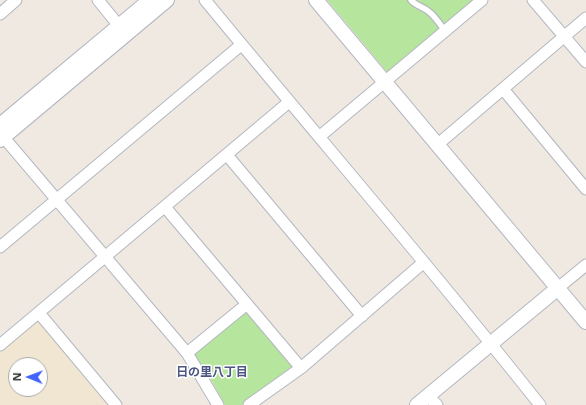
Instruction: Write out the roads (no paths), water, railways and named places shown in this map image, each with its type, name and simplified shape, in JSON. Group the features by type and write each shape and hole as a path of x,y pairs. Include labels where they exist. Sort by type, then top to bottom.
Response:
{"street":[{"path":"0,13 16,0"},
{"path":"98,0 123,30"},
{"path":"123,30 150,0"},
{"path":"167,0 123,30 1,134 187,353 218,405"},
{"path":"204,0 424,262 540,405"},
{"path":"316,0 586,322"},
{"path":"318,137 482,0"},
{"path":"533,0 586,62"},
{"path":"437,145 586,18"},
{"path":"0,247 241,45"},
{"path":"503,89 586,189"},
{"path":"0,345 289,102"},
{"path":"227,155 362,316"},
{"path":"165,207 301,368"},
{"path":"250,405 301,368 424,262"},
{"path":"417,405 433,400 491,343 586,265"},
{"path":"187,353 247,304"},
{"path":"39,313 116,405"}],"lane":[{"path":"411,0 414,4 426,9 433,15 445,31"}],"district":[{"name":"日の里八丁目","path":"212,373"}]}
